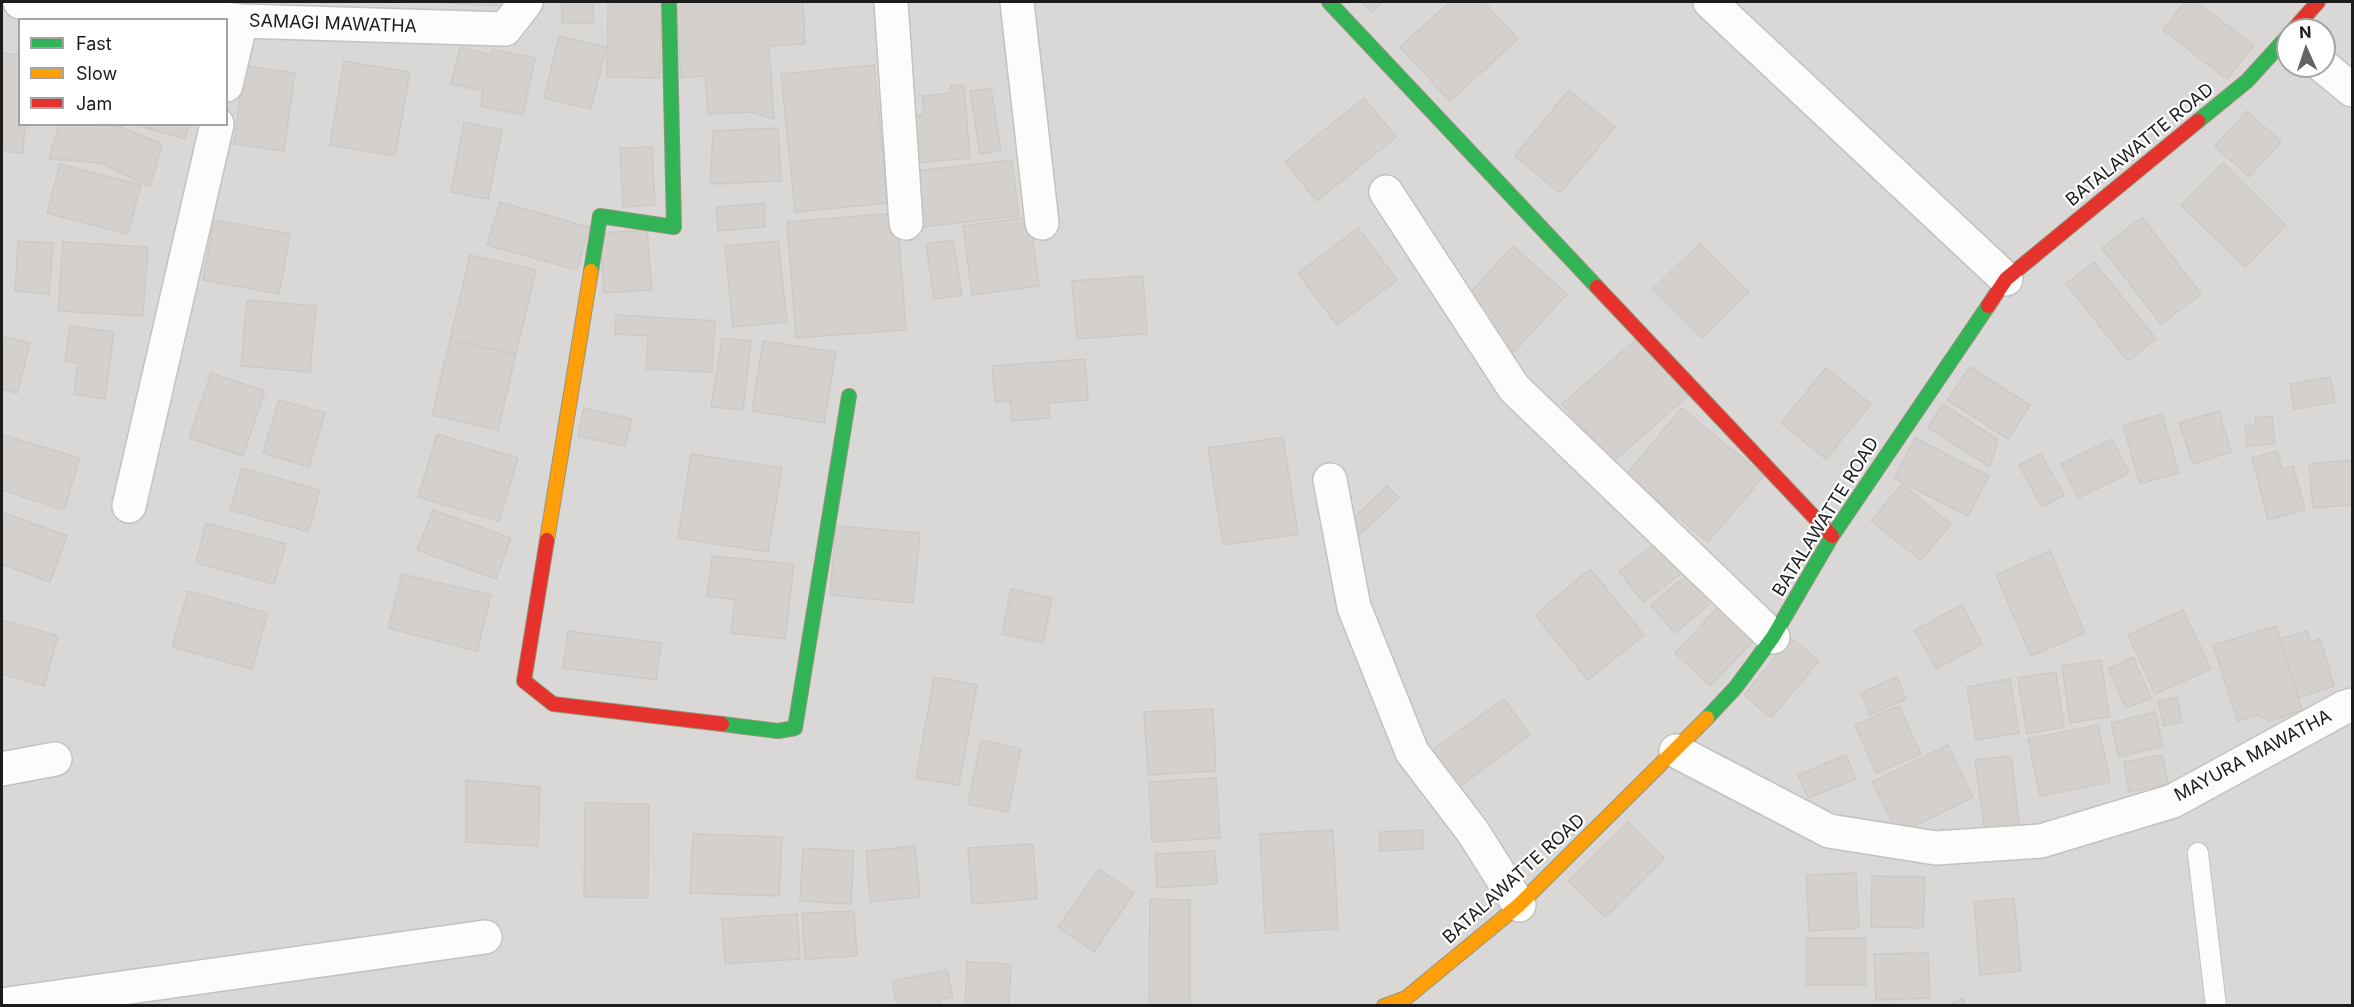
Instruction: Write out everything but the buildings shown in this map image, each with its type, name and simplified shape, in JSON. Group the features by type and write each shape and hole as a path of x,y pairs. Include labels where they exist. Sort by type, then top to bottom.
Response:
{"street":[{"name":"SAMAGI MAWATHA","path":"20,2 105,6 214,18"},
{"name":"SAMAGI MAWATHA","path":"228,20 241,21 385,14 505,29 526,2"},
{"path":"669,2 674,227 600,216 524,681 553,704 778,731 795,728 849,396"},
{"path":"891,2 906,223"},
{"path":"1017,2 1042,223"},
{"path":"1329,2 1832,536"},
{"path":"1710,2 2006,279"},
{"name":"BATALAWATTE ROAD","path":"2304,18 2318,2"},
{"path":"228,76 241,21"},
{"name":"BATALAWATTE ROAD","path":"1384,1005 1406,998 1519,905 1676,751 1736,687 1773,637 1832,536 2006,279 2247,81 2276,49"},
{"path":"2336,77 2352,90"},
{"path":"129,506 217,126"},
{"path":"1386,192 1514,388 1773,637"},
{"path":"1330,480 1354,607 1412,752 1473,832 1519,905"},
{"name":"MAYURA MAWATHA","path":"1676,751 1829,831 1936,848 2041,842 2173,801 2352,705"},
{"path":"2,769 55,759"},
{"path":"2,1005 485,937"}],"lane":[{"path":"2198,853 2216,1005"}],"shaded area":[{"path":"2,2 2352,2 2352,1005 2,1006"}],"traffic: fast":[{"path":"591,271 600,216 674,227 669,2"},
{"path":"1329,2 1597,287"},
{"path":"2198,121 2247,81 2276,49"},
{"path":"1707,718 1736,687 1773,637 1832,536 1988,306"},
{"path":"722,724 778,731 795,728 849,396"}],"traffic: slow":[{"path":"547,540 591,271"},
{"path":"1384,1006 1406,998 1519,905 1707,718"}],"traffic: jam":[{"path":"2304,18 2318,2"},
{"path":"1988,306 2006,279 2198,121"},
{"path":"1597,287 1832,536"},
{"path":"547,540 524,681 553,704 722,724"}]}
